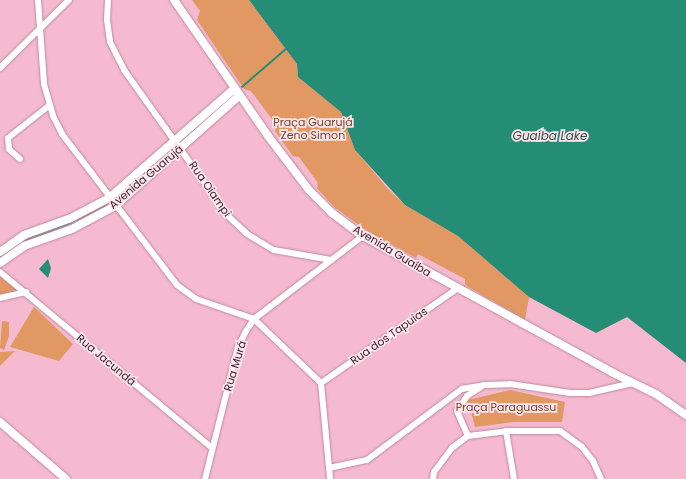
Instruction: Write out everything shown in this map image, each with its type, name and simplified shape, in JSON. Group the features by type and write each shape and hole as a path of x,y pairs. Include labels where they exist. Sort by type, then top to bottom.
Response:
{"street":[{"path":"38,0 44,84 50,105 62,134 115,206 186,293 196,299 254,319 321,383 330,479"},
{"path":"0,68 69,0"},
{"name":"Rua Oiampi","path":"108,0 107,20 110,42 124,70 228,216 247,234 274,250 331,260"},
{"name":"Avenida Guaíba","path":"174,0 236,92 309,190 332,213 363,236 457,289 656,394 686,415"},
{"name":"Avenida Guarujá","path":"0,252 24,235 71,218 109,198 175,140 236,92"},
{"name":"Avenida Guarujá","path":"0,263 24,246 72,228 115,206 180,147 236,92"},
{"path":"20,159 9,149 8,138 50,105"},
{"name":"Rua Murá","path":"205,479 238,347 254,319 363,236"},
{"name":"Rua Jacundá","path":"0,272 26,292 212,448"},
{"name":"Rua dos Tapuias","path":"321,383 457,289"},
{"path":"0,298 26,292"},
{"path":"329,468 367,460 462,389 485,385 510,384 570,393 589,393 633,383"},
{"path":"468,436 457,411 467,396 485,385"},
{"path":"0,422 66,479"},
{"path":"506,431 514,479"},
{"path":"432,479 434,472 452,448 468,436 506,431 560,431 582,447 593,460 601,479"}],"green space":[{"name":"Praça Guarujá Zeno Simon","path":"192,0 249,0 297,64 298,77 341,112 355,150 389,190 405,205 458,236 529,297 525,320 465,285 465,279 418,254 416,258 367,231 334,207 317,188 318,183 299,157 293,156 275,131 277,126 251,91 244,89 197,20 200,11"},
{"path":"0,275 22,290 0,295"},
{"path":"34,307 73,344 59,361 10,347"},
{"path":"2,321 9,322 9,336 4,350 0,348"},
{"path":"15,351 0,366 0,352"},
{"name":"Praça Paraguassu","path":"510,390 565,402 562,422 514,422 475,427 468,400"}],"water":[{"name":"Guaíba Lake","path":"249,0 686,0 686,363 627,317 596,333 529,297 458,236 405,205 355,150 341,112 298,77 297,64"},
{"path":"48,259 51,268 48,278 39,269"}],"waterway":[{"path":"242,87 286,49"},
{"path":"181,141 228,100"},
{"path":"116,198 173,149"},
{"path":"19,243 71,223 106,205"},
{"path":"0,257 6,252"}]}
